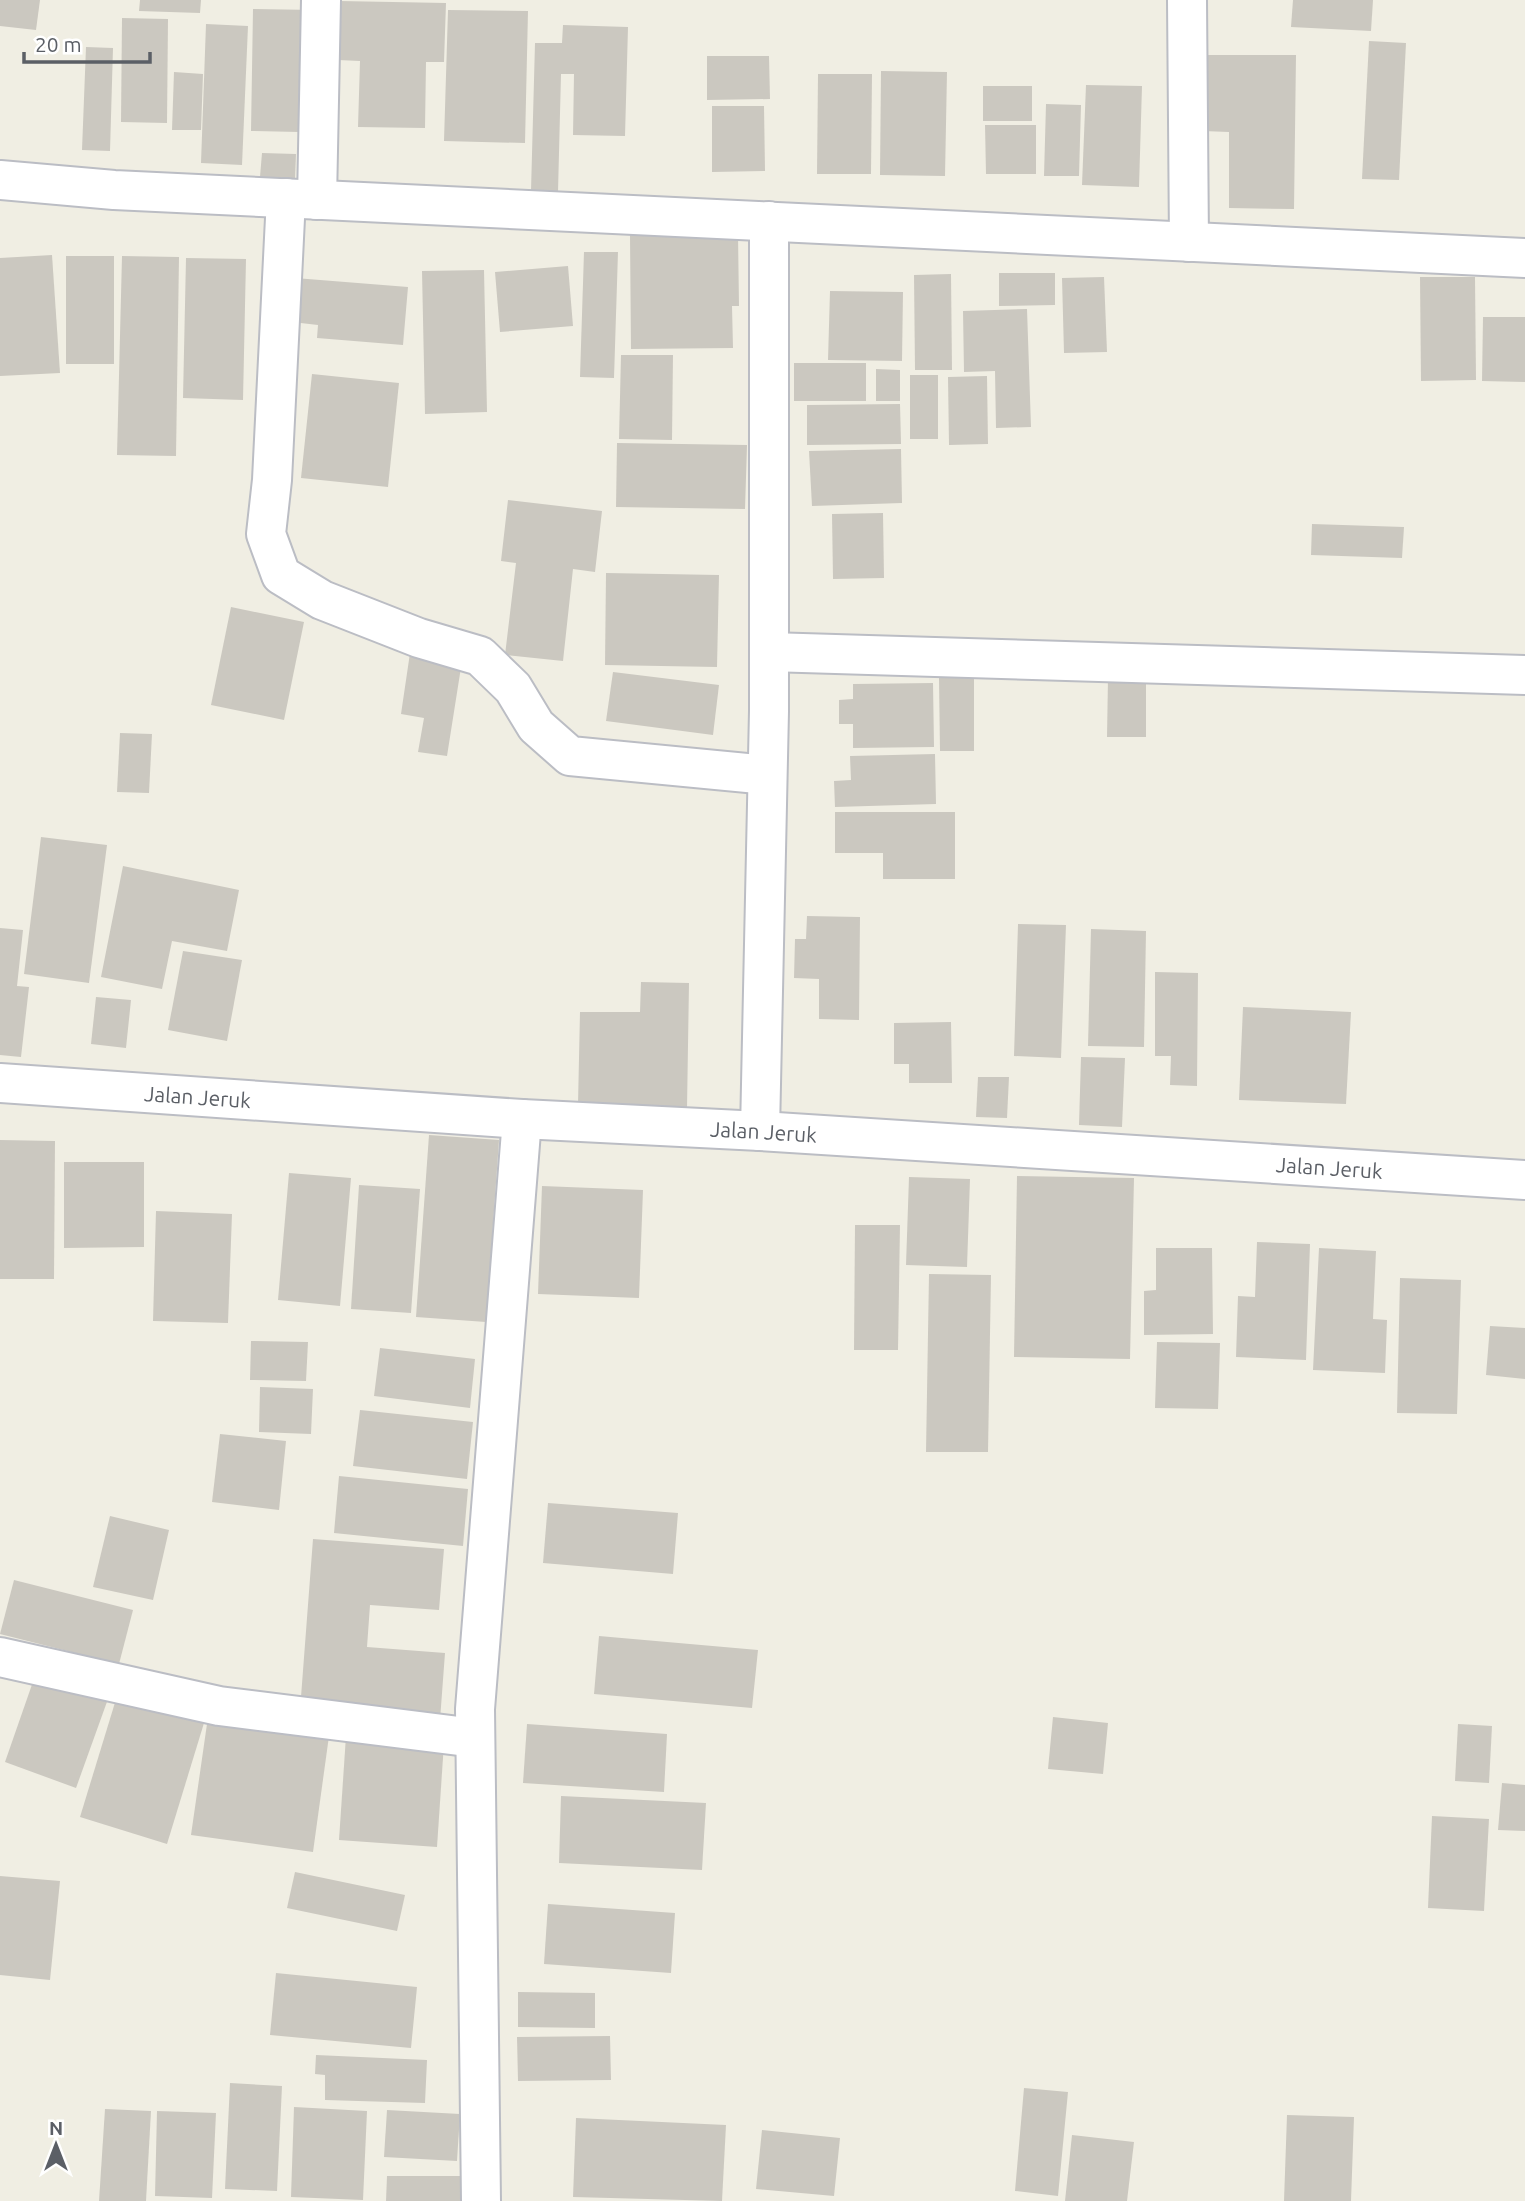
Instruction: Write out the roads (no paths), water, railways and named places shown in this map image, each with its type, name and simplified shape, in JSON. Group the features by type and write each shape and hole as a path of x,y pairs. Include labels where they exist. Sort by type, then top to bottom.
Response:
{"street":[{"path":"321,0 266,534 281,575 322,600 419,638 480,656 513,688 536,726 570,756 767,775"},
{"path":"1187,0 1189,242"},
{"path":"0,180 114,190 1525,258"},
{"path":"760,1131 769,652 769,221"},
{"path":"769,652 1525,675"},
{"name":"Jalan Jeruk","path":"0,1083 522,1119 760,1131 1525,1180"},
{"path":"481,2201 475,1709 522,1119"},
{"path":"0,1657 219,1706 475,1738"}]}
